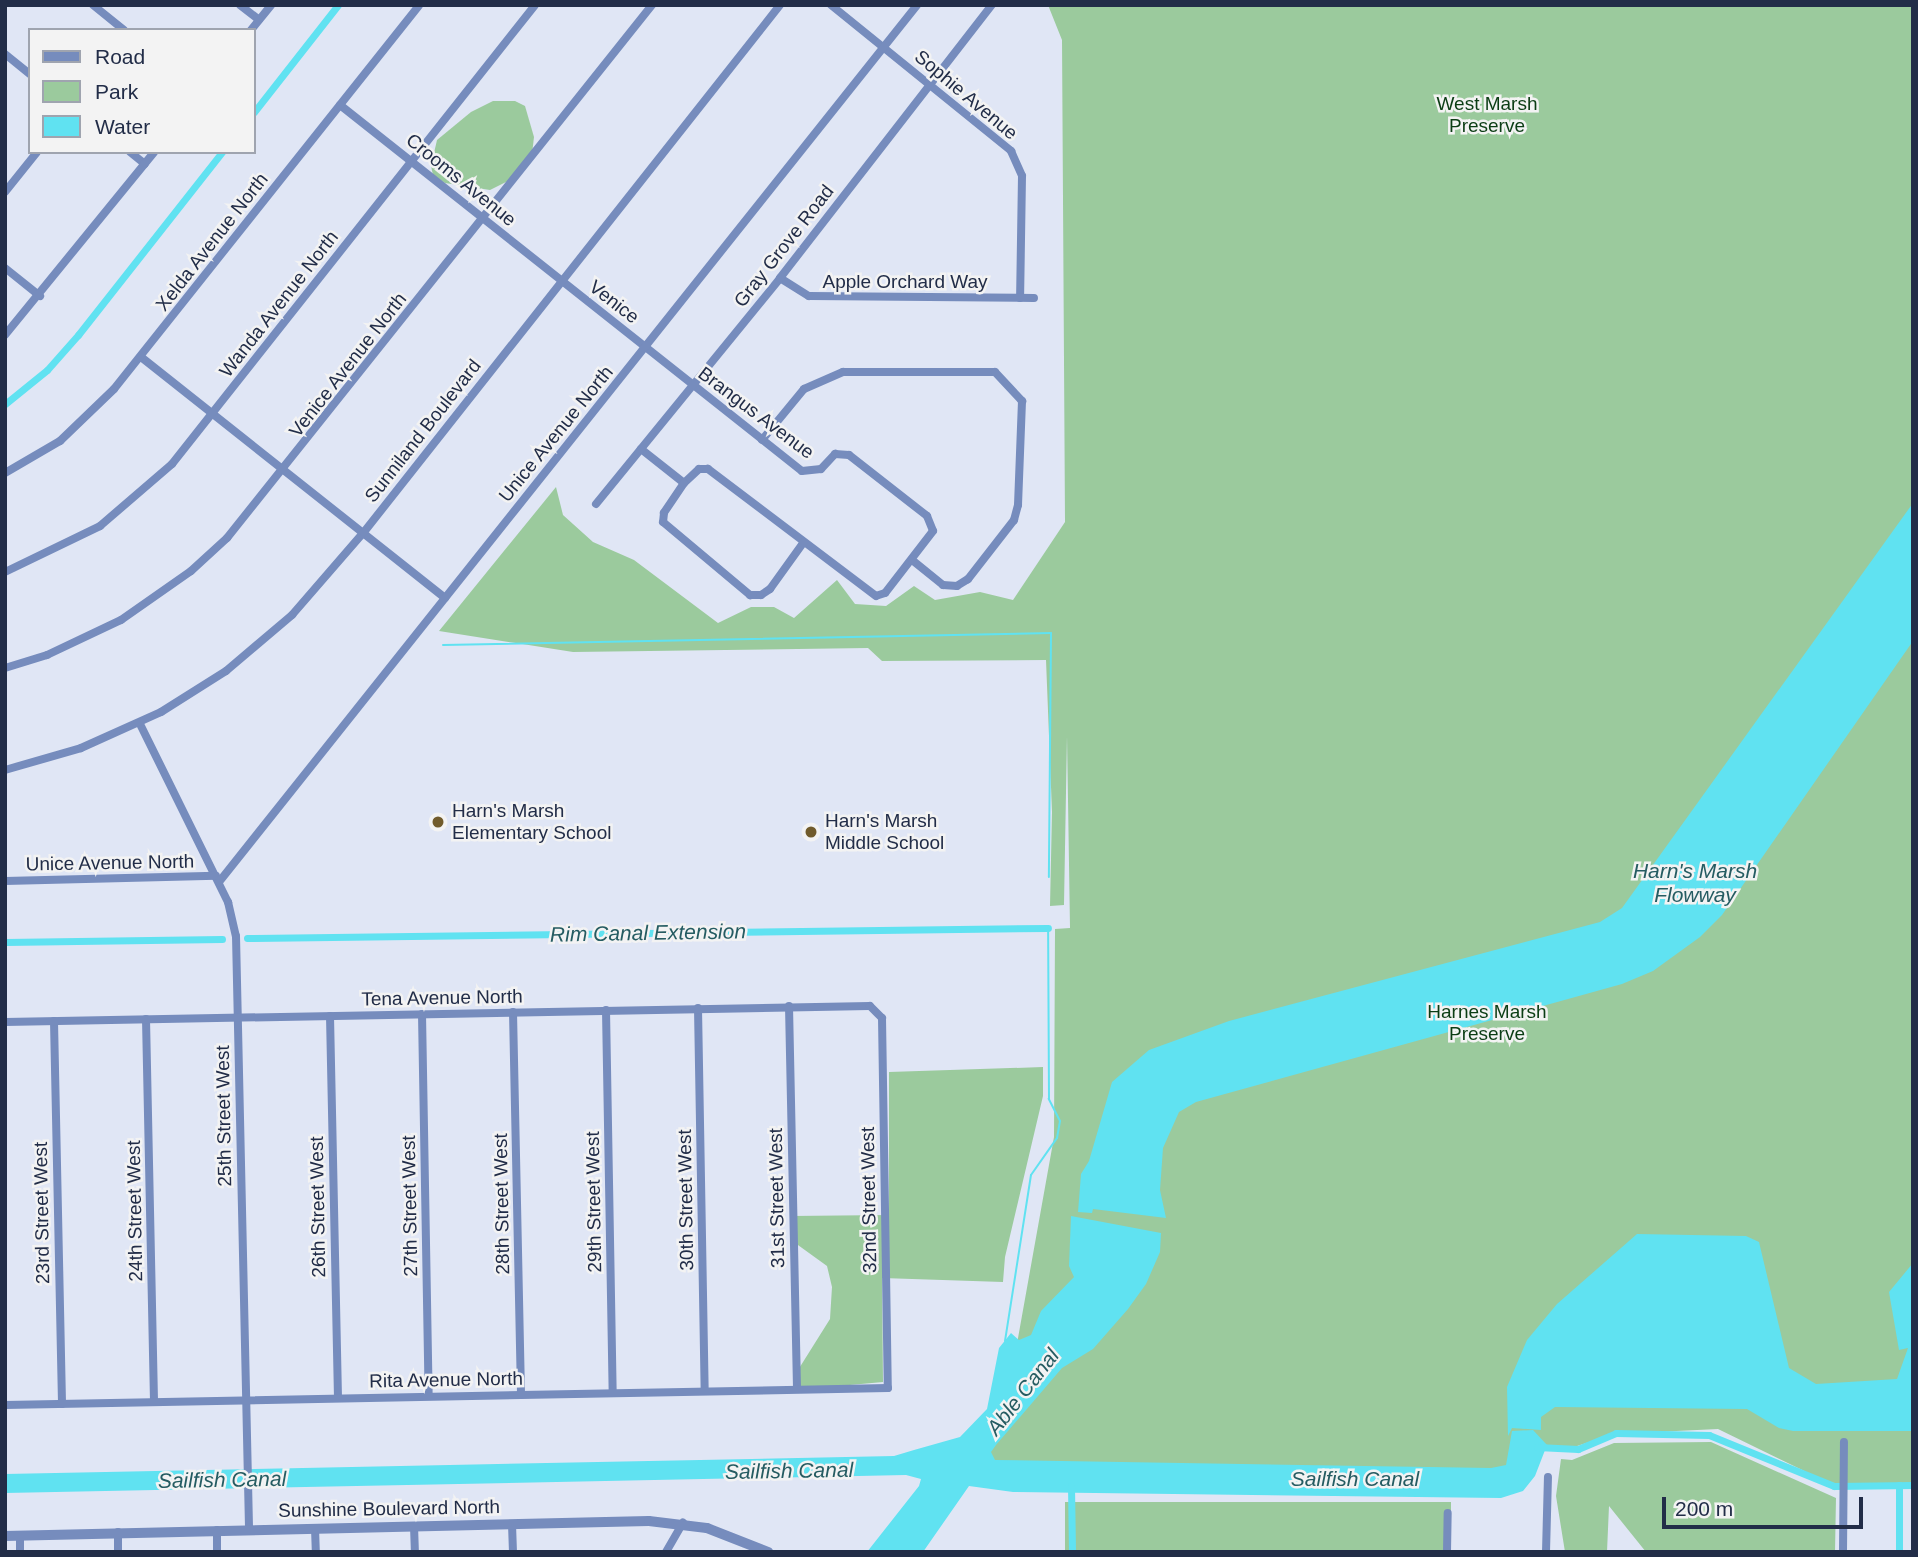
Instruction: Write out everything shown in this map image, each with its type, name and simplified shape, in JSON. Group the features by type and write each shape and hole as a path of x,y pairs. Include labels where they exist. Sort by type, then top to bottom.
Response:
{"street":[{"path":"93,5 122,28"},
{"path":"240,5 259,20"},
{"path":"253,28 271,5"},
{"name":"Xelda Avenue North","path":"5,473 46,451 80,425 141,357 419,5"},
{"name":"Wanda Avenue North","path":"5,572 69,545 119,512 172,464 535,5"},
{"name":"Venice Avenue North","path":"5,668 81,640 163,593 227,538 285,470 652,5"},
{"name":"Sunniland Boulevard","path":"5,770 81,748 140,724 206,684 263,641 315,590 780,5"},
{"name":"Sophie Avenue","path":"831,5 1010,151 1022,176 1020,298"},
{"name":"Unice Avenue North","path":"5,881 218,879 917,5"},
{"name":"Gray Grove Road","path":"597,504 780,278 992,5"},
{"path":"5,54 28,72"},
{"name":"Crooms Avenue","path":"340,105 561,281"},
{"path":"5,192 35,154"},
{"path":"132,154 145,164"},
{"path":"5,335 40,296 152,154"},
{"path":"5,268 40,296"},
{"name":"Apple Orchard Way","path":"780,278 809,296 1034,298"},
{"name":"Venice","path":"561,281 646,347"},
{"name":"Brangus Avenue","path":"646,347 802,471 811,473 835,454 849,455 928,516 933,531 884,593 876,596 708,469 699,469 684,483"},
{"path":"141,357 445,597"},
{"path":"762,440 804,389 843,372 995,372 1021,401 1018,505 1014,520 968,579 957,586 943,585 912,560"},
{"path":"641,449 684,483 663,522 750,595 761,595 770,589 803,543"},
{"name":"25th Street West","path":"140,724 218,879 236,936 249,1529"},
{"name":"Tena Avenue North","path":"5,1022 863,1005 878,1011"},
{"name":"31st Street West","path":"789,1006 797,1390"},
{"name":"30th Street West","path":"698,1008 705,1391"},
{"name":"29th Street West","path":"606,1010 613,1392"},
{"name":"32nd Street West","path":"878,1011 888,1388"},
{"name":"28th Street West","path":"513,1012 521,1394"},
{"name":"27th Street West","path":"422,1014 429,1396"},
{"name":"26th Street West","path":"330,1016 338,1398"},
{"name":"24th Street West","path":"146,1019 154,1401"},
{"name":"23rd Street West","path":"54,1021 62,1404"},
{"name":"Rita Avenue North","path":"5,1405 888,1388"},
{"path":"1843,1552 1844,1443"},
{"path":"1546,1552 1548,1477"},
{"path":"1447,1552 1448,1513"},
{"path":"512,1524 513,1552"},
{"name":"Sunshine Boulevard North","path":"5,1536 512,1524 683,1524 729,1534 768,1552"},
{"path":"666,1552 683,1524"},
{"path":"414,1526 415,1552"},
{"path":"316,1528 316,1552"},
{"path":"217,1530 217,1552"},
{"path":"118,1532 118,1552"},
{"path":"20,1535 20,1552"}],"green space":[{"name":"Harnes Marsh Preserve","path":"1048,5 1913,5 1913,1486 1833,1485 1718,1429 1614,1434 1571,1448 1519,1448 1505,1476 962,1462 1006,1405 1054,1137 1055,929 1070,928 1067,736 1064,905 1050,906 1052,812 1046,660 882,661 868,648 573,652 439,631 556,487 563,515 593,542 634,560 718,623 751,607 774,607 794,618 837,580 855,604 886,606 914,586 935,600 980,592 1013,600 1065,522 1062,40"},
{"path":"493,101 515,101 525,106 534,137 532,154 512,179 490,190 445,183 433,175 431,166 437,140 471,112"},
{"path":"1043,1067 1043,1096 1005,1257 1003,1282 882,1278 883,1382 795,1390 798,1370 830,1319 832,1287 827,1266 791,1240 791,1216 889,1215 889,1072"},
{"path":"1711,1442 1836,1498 1835,1552 1646,1552 1609,1506 1607,1552 1565,1552 1556,1496 1561,1459 1572,1460 1614,1443"},
{"path":"1065,1502 1451,1502 1451,1552 1065,1552"}],"water":[{"name":"Harn's Marsh Flowway","path":"1913,503 1913,641 1722,915 1700,937 1653,971 1622,984 1196,1102 1179,1112 1163,1148 1160,1190 1166,1218 1093,1209 1092,1213 1078,1212 1081,1174 1089,1161 1112,1082 1149,1050 1229,1021 1600,922 1622,908"},
{"path":"1071,1216 1161,1233 1160,1252 1146,1284 1128,1309 1093,1349 1062,1368 996,1445 991,1452 995,1460 1491,1468 1506,1465 1512,1431 1533,1430 1547,1445 1535,1476 1523,1491 1501,1498 1013,1492 969,1486 923,1552 867,1552 919,1486 921,1479 906,1475 5,1493 5,1474 894,1456 960,1437 987,1409 999,1348 1011,1333 1019,1340 1031,1335 1041,1311 1074,1277 1069,1266"},
{"path":"1637,1234 1746,1236 1759,1242 1789,1368 1816,1384 1897,1379 1908,1348 1899,1350 1889,1292 1913,1263 1913,1431 1793,1431 1779,1428 1747,1409 1555,1407 1541,1417 1541,1430 1512,1428 1508,1436 1507,1387 1527,1340 1557,1304"}],"waterway":[{"path":"256,109 338,5"},
{"path":"5,404 47,370 78,335 220,154"},
{"path":"443,645 1051,633 1049,877"},
{"path":"1005,1341 1031,1175 1057,1138 1060,1121 1049,1099 1048,928"},
{"name":"Rim Canal Extension","path":"247,938 1048,928"},
{"name":"Rim Canal Extension","path":"5,942 222,939"},
{"path":"1537,1447 1578,1449 1616,1433 1709,1435 1834,1486 1913,1485"},
{"path":"1899,1485 1899,1552"},
{"path":"1071,1486 1072,1552"}],"place":[{"name":"Harn's Marsh Elementary School","path":"438,822"},
{"name":"Harn's Marsh Middle School","path":"811,832"}],"park label":[{"name":"West Marsh Preserve","path":"1487,115"}],"water label":[{"name":"Able Canal","path":"1023,1392"},
{"name":"Sailfish Canal","path":"789,1471"},
{"name":"Sailfish Canal","path":"1355,1479"},
{"name":"Sailfish Canal","path":"222,1480"}]}
